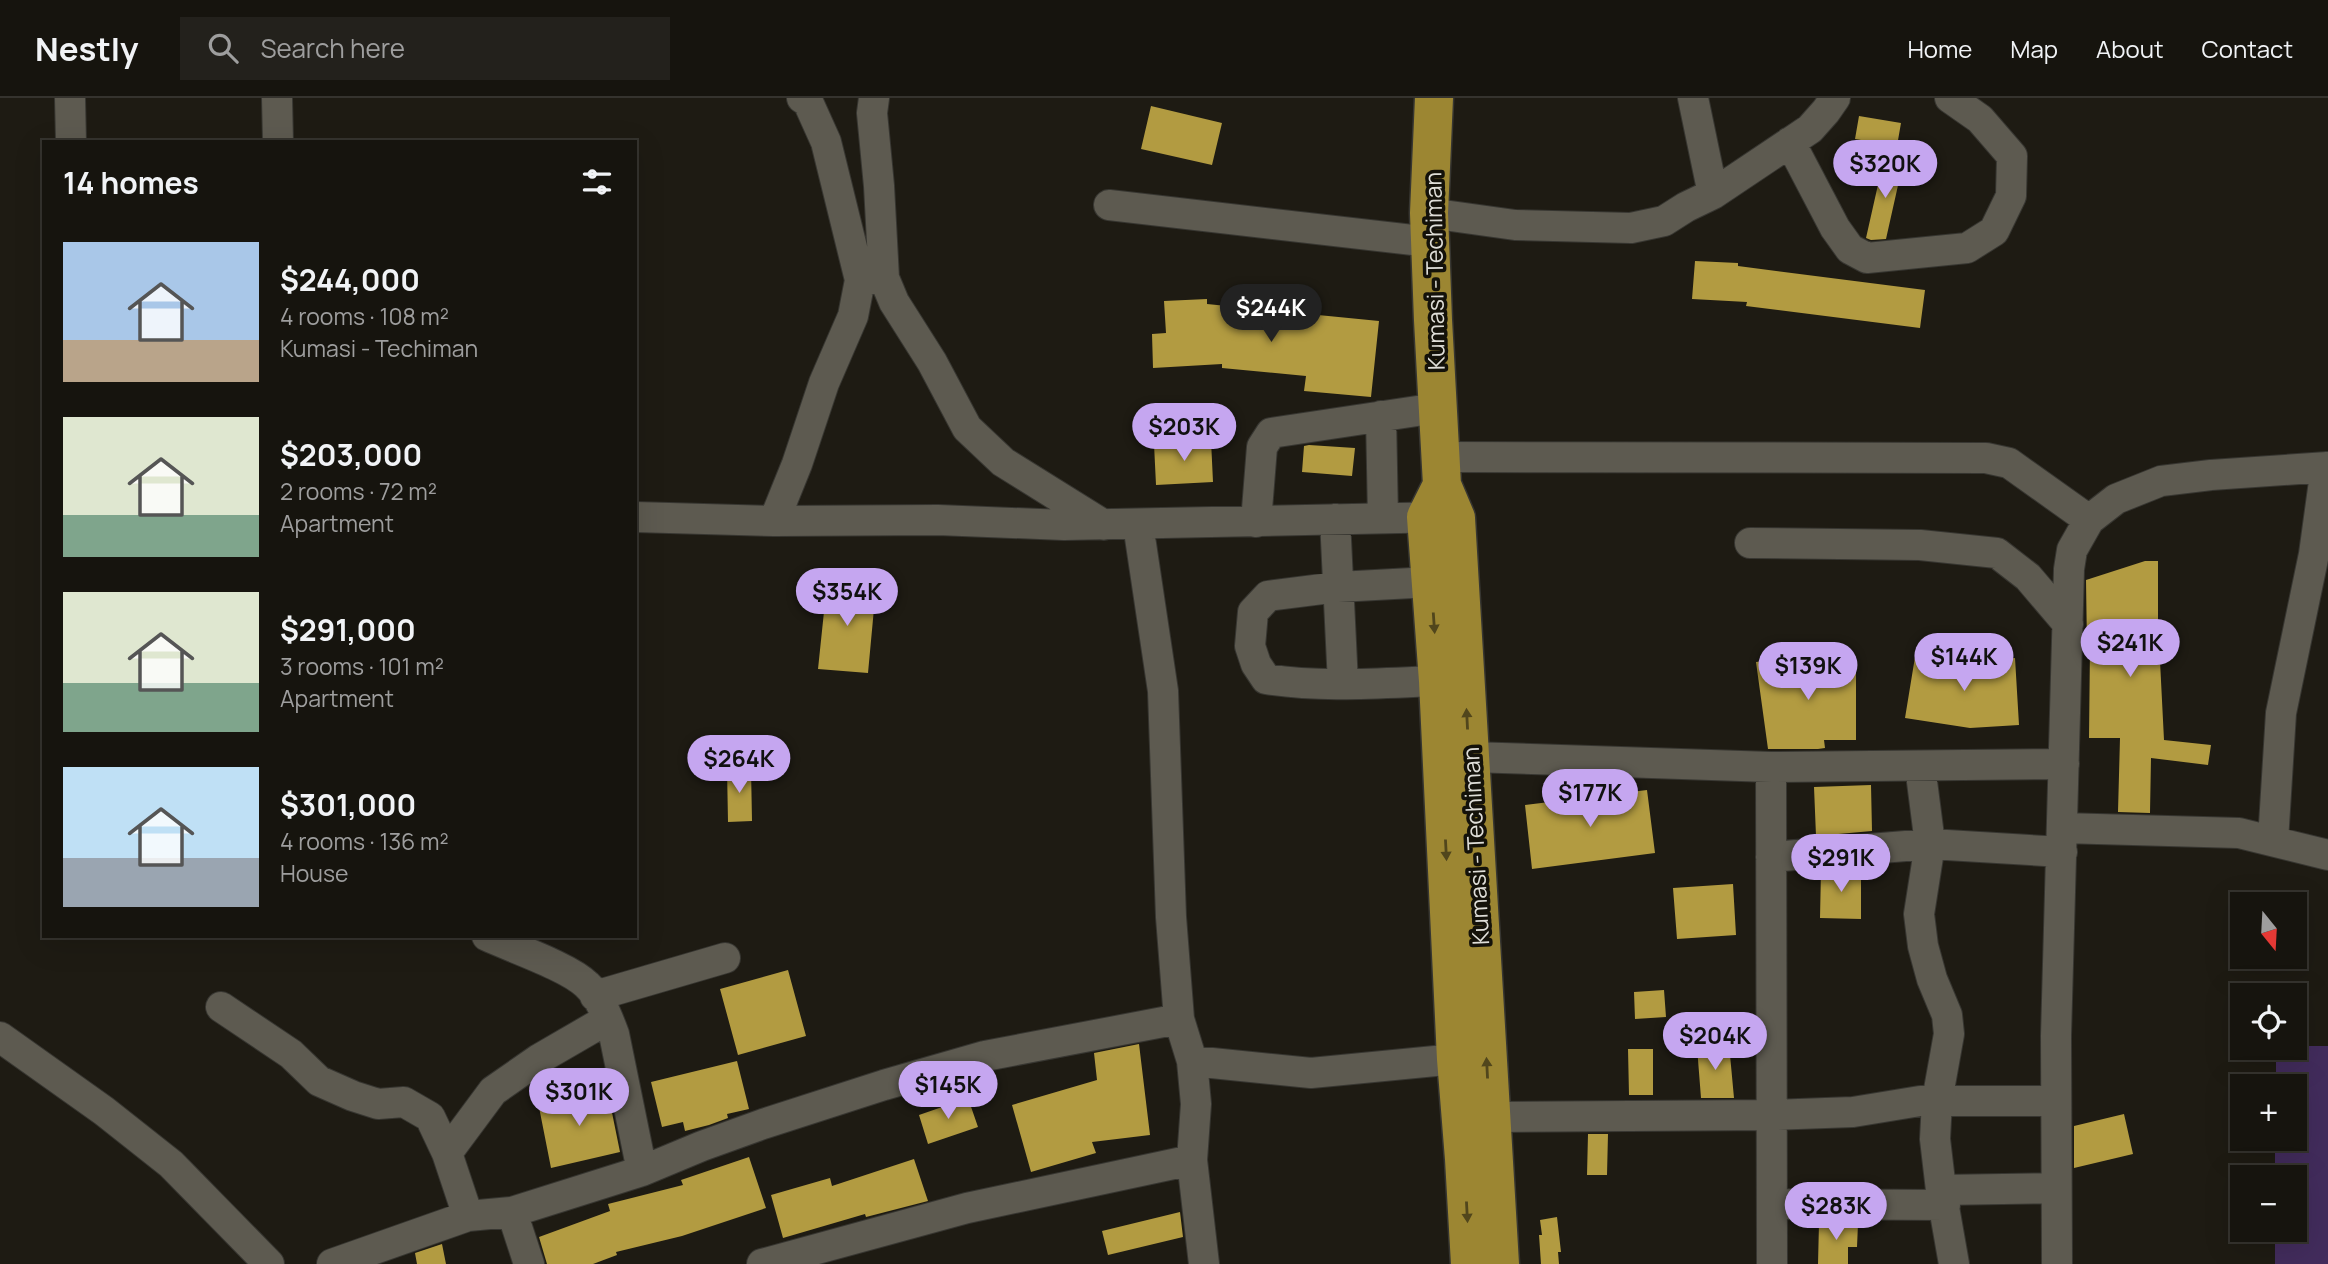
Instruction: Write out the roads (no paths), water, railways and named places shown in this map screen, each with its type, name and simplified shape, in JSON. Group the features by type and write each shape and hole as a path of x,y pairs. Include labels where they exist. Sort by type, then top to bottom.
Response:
{"highway":[{"name":"Kumasi - Techiman","path":"1434,98 1429,228 1441,494 1470,757 1500,1264"},
{"name":"Kumasi - Techiman","path":"1441,494 1431,582 1469,1264"}],"street":[{"path":"70,98 71,140"},
{"path":"277,98 278,140"},
{"path":"802,98 808,102 827,142 872,279 894,302 932,362 967,428 1003,461 1104,525"},
{"path":"774,521 797,464 824,383 872,279 879,186 872,113 874,98"},
{"path":"1693,98 1713,194"},
{"path":"1109,205 1429,228 1515,225 1631,228 1664,221 1686,206 1713,194 1810,129 1835,98"},
{"path":"1790,142 1835,228 1850,249 1867,258 1967,248 1994,231 2011,196 2012,156 1980,120 1950,98"},
{"path":"1256,522 1262,447 1271,433 1437,408"},
{"path":"1381,416 1383,518"},
{"path":"637,517 774,521 938,520 1064,525 1383,518 1441,494 1986,458 2009,463 2089,520"},
{"path":"2057,1264 2056,1036 2069,569 2072,550 2089,520 2116,499 2161,481 2327,467 2314,554 2281,713 2273,841"},
{"path":"1335,519 1343,684"},
{"path":"1138,524 1163,691 1171,917 1179,1019 1192,1061 1196,1104 1192,1160 1203,1264"},
{"path":"1750,543 1920,545 1997,553 2028,578 2068,624"},
{"path":"1431,582 1338,587 1268,596 1253,612 1250,646 1256,664 1266,679 1343,684 1438,681"},
{"path":"1470,757 1770,768 2064,764"},
{"path":"1920,766 1930,844 1919,914 1923,947 1947,1015 1949,1034 1937,1101 1935,1139 1954,1264"},
{"path":"1770,768 1772,1264"},
{"path":"1771,857 1930,844 2239,833 2328,855"},
{"path":"491,938 576,976 589,986 614,1034 642,1171"},
{"path":"447,1153 493,1091 539,1059 602,1007 725,958"},
{"path":"221,1007 291,1054 319,1081 378,1104 404,1102 430,1117 447,1153 468,1216"},
{"path":"332,1264 468,1216 512,1212 642,1171 763,1124 884,1085 985,1056 1179,1019"},
{"path":"0,1037 104,1111 172,1164 269,1264"},
{"path":"1192,1061 1311,1073 1456,1059"},
{"path":"1490,1117 1772,1115 1853,1112 1920,1101 2056,1101"},
{"path":"762,1264 967,1208 1192,1160"},
{"path":"1772,1204 1943,1197 2056,1188"},
{"path":"512,1212 529,1264"}]}
